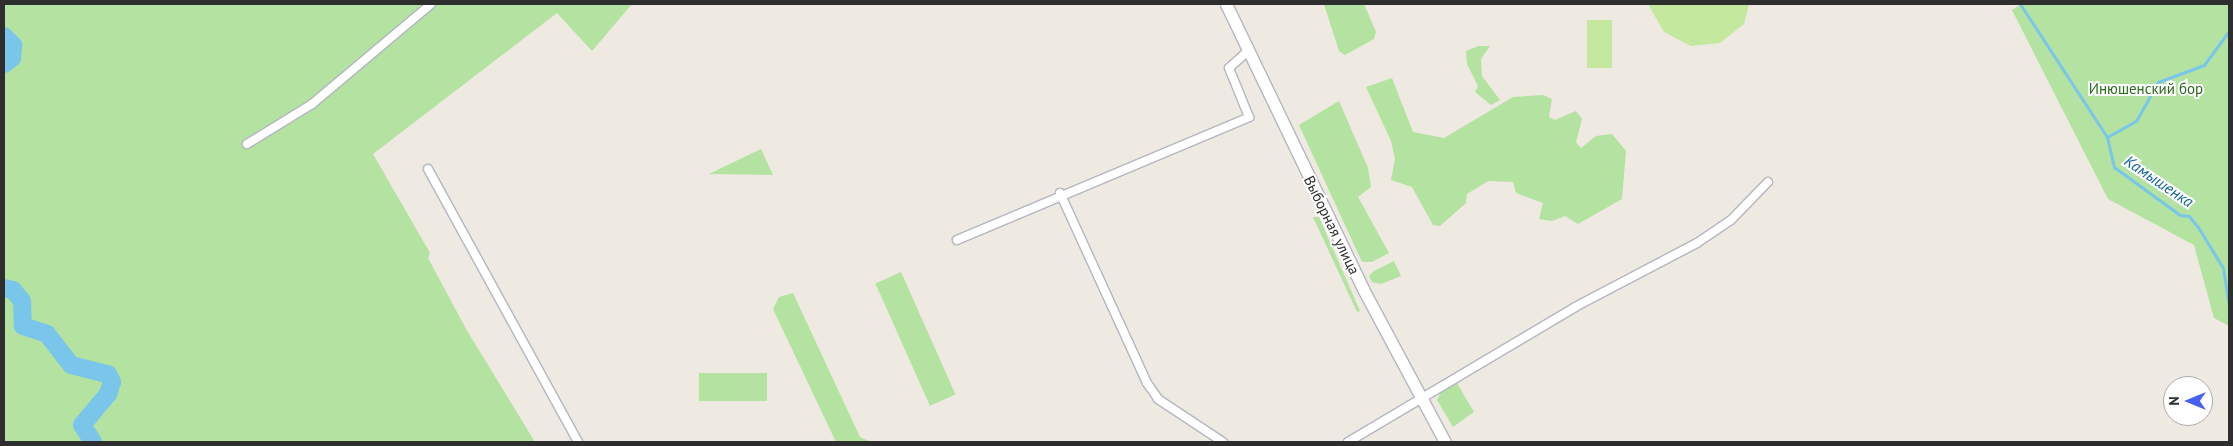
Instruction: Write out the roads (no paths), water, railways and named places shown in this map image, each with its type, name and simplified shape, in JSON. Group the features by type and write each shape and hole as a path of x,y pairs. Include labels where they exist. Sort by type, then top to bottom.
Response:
{"main road":[{"name":"Выборная улица","path":"1226,4 1363,290 1445,442"}],"street":[{"path":"247,144 312,104 431,4"},
{"path":"957,240 1060,193 1249,117 1229,68 1248,51"},
{"path":"428,169 578,442"},
{"path":"1348,442 1420,397 1697,243 1731,220 1768,182"},
{"path":"1060,193 1147,383 1158,399 1222,442"}],"waterway":[{"name":"Камышенка","path":"2020,4 2107,137 2114,167 2180,215 2189,216 2198,227 2223,268 2229,305"},
{"path":"2107,137 2136,121 2158,82 2204,65 2229,31"},
{"path":"4,36 13,45 12,58 4,64"},
{"path":"4,288 13,290 22,301 23,326 47,334 71,365 108,374 112,382 108,394 82,425 93,442"}],"park label":[{"name":"Инюшенский бор","path":"2146,89"}]}
